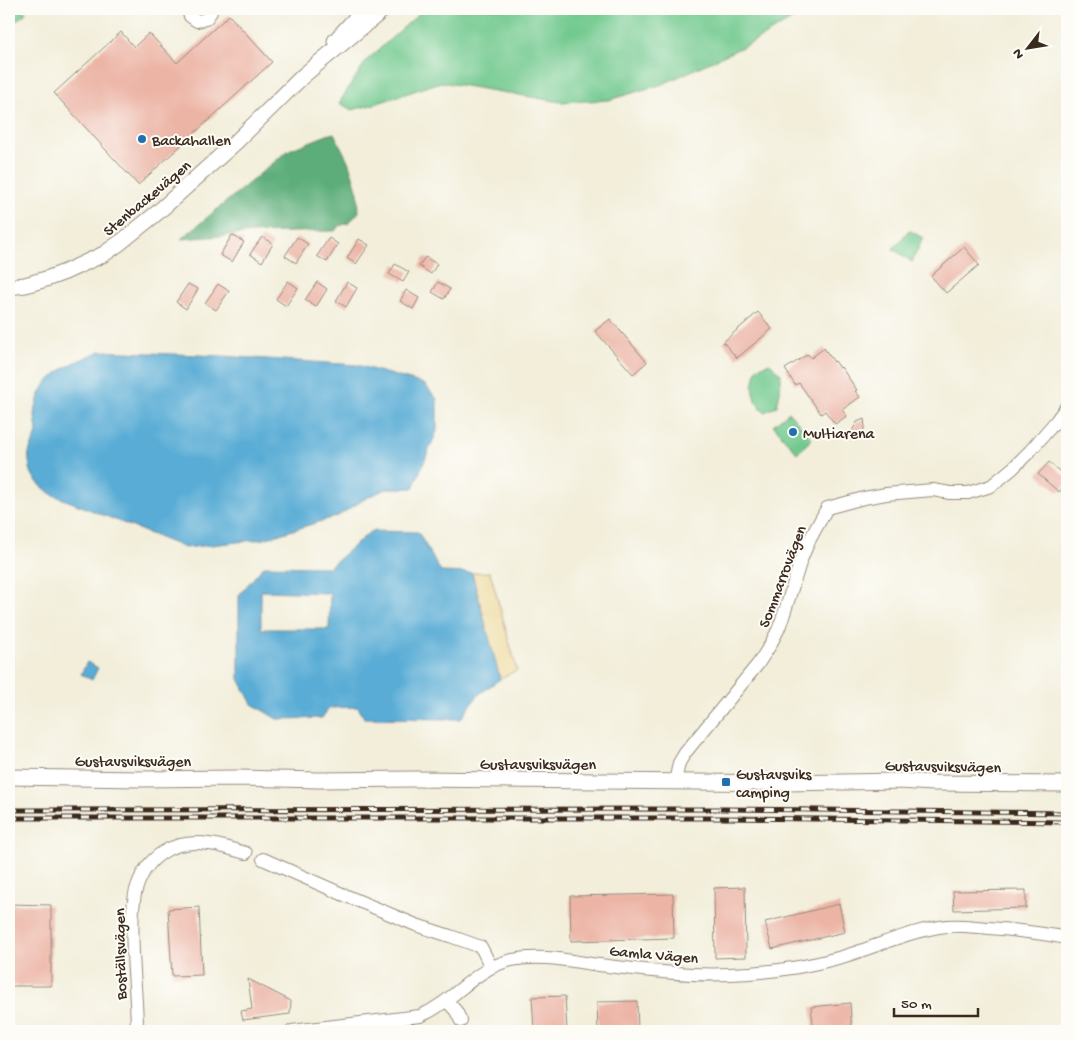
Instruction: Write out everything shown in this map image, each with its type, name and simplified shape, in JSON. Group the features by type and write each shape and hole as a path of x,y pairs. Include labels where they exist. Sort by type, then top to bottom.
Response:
{"street":[{"path":"187,9 190,16 198,21 206,19 211,9"},
{"name":"Stenbackevägen","path":"9,287 39,281 65,272 104,254 122,242 236,142 304,76 364,9"},
{"name":"Stenbackevägen","path":"304,76 384,9"},
{"name":"Sommarrovägen","path":"675,782 678,763 758,664 769,647 783,618 800,560 827,508 886,494 933,490 950,493 968,493 991,486 1030,451 1067,406"},
{"name":"Gustavsviksvägen","path":"9,777 785,783 899,781 1067,784"},
{"name":"Boställsvägen","path":"137,1031 132,927 135,892 144,871 160,854 189,844 207,843 246,853"},
{"path":"263,859 416,925 481,947 491,967"},
{"name":"Gamla Vägen","path":"292,1031 420,1016 436,1009 472,979 491,967 515,959 534,958 683,973 728,974 765,971 822,962 914,934 948,926 1005,929 1067,938"},
{"path":"447,1001 456,1011 460,1021"}],"green space":[{"path":"9,9 23,9 26,13 9,27"},
{"path":"424,9 811,9 753,42 663,84 609,100 561,102 441,82 352,110 339,103 366,61"},
{"path":"334,133 348,161 358,193 359,212 349,223 339,226 335,231 253,233 181,239 289,150"},
{"path":"909,230 923,238 912,262 893,249"},
{"path":"770,363 781,374 780,392 777,406 765,412 755,402 753,386 757,368"},
{"name":"Multiarena","path":"789,412 812,439 797,453 773,425"}],"sand":[{"path":"490,572 517,670 500,679 472,573"}],"water":[{"path":"101,351 222,356 357,365 424,384 437,399 437,431 413,488 386,489 368,497 338,516 264,539 185,548 51,494 39,484 31,472 29,455 37,432 35,416 37,402 42,391 56,374 66,367"},
{"path":"371,531 418,532 441,572 472,573 500,679 478,695 461,719 364,718 358,707 329,708 322,718 277,719 252,704 239,679 239,595 264,566 329,567","holes":["261,591 330,593 329,629 261,629"]},
{"path":"87,662 98,668 92,680 81,674"}],"building":[{"name":"Backahallen","path":"229,15 272,62 138,185 54,93 121,32 134,47 149,33 177,63"},
{"path":"232,235 244,242 232,262 220,255"},
{"path":"262,237 273,244 262,262 250,254"},
{"path":"297,237 308,244 296,263 285,256"},
{"path":"329,238 338,244 327,262 317,256"},
{"path":"359,239 369,245 356,264 347,258"},
{"path":"964,247 979,265 946,293 931,276"},
{"path":"425,257 437,264 431,274 419,266"},
{"path":"395,264 409,272 403,282 389,274"},
{"path":"288,281 298,288 286,306 276,299"},
{"path":"317,282 327,289 316,307 305,300"},
{"path":"347,282 357,288 346,307 336,301"},
{"path":"438,282 450,289 444,299 432,292"},
{"path":"188,284 198,289 186,309 176,302"},
{"path":"218,284 229,291 216,310 205,303"},
{"path":"406,290 419,298 413,309 400,301"},
{"path":"758,312 772,329 737,358 723,342"},
{"path":"610,319 647,362 633,374 595,331"},
{"path":"824,348 834,362 841,367 860,397 842,410 847,416 835,424 825,411 821,414 799,383 795,385 785,369 808,354 811,358"},
{"path":"864,419 865,427 859,439 850,435 857,422"},
{"path":"1049,462 1067,478 1067,482 1059,492 1038,474"},
{"path":"745,887 746,957 715,958 714,888"},
{"path":"1026,890 1026,908 954,910 953,891"},
{"path":"673,894 674,938 571,941 570,896"},
{"path":"9,904 51,905 51,986 9,986"},
{"path":"839,904 845,932 772,949 765,922"},
{"path":"199,907 202,975 172,976 168,909"},
{"path":"248,979 291,1001 290,1014 243,1020 241,1011 252,1009"},
{"path":"565,996 567,1031 534,1031 532,997"},
{"path":"637,1001 638,1031 598,1031 597,1002"},
{"path":"850,1003 852,1031 814,1031 811,1007"}],"railway":[{"path":"9,810 724,809 1067,813"},
{"path":"9,818 724,818 1067,822"}],"place":[{"name":"Backahallen","path":"142,139"},
{"name":"Multiarena","path":"793,432"},
{"name":"Gustavsviks camping","path":"726,782"}]}
